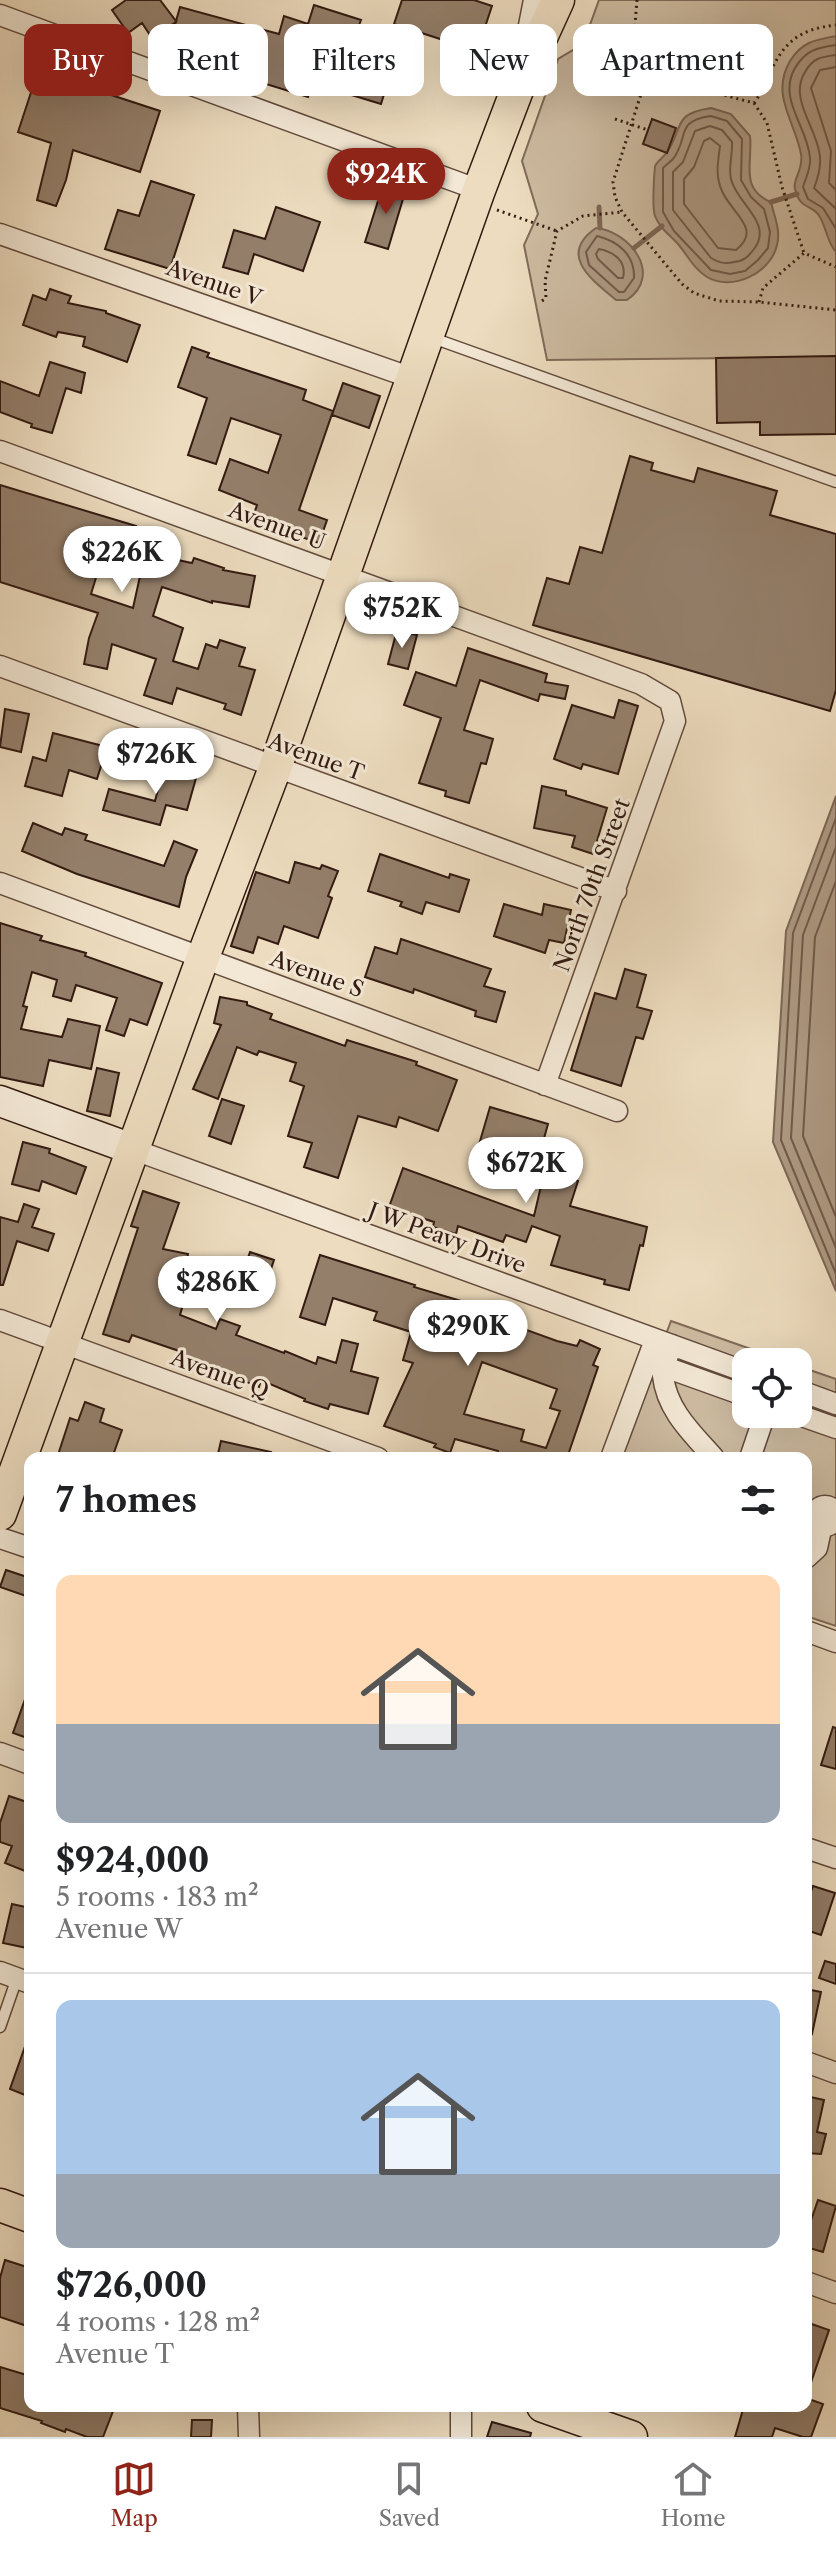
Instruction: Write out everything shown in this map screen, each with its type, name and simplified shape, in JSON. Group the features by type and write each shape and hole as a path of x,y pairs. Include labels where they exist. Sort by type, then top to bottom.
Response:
{"main road":[{"path":"547,24 558,0"},
{"path":"0,1514 275,768 412,378 486,199 515,96"},
{"path":"0,2205 24,2214"},
{"path":"560,2412 631,2437"}],"street":[{"path":"529,24 534,0"},
{"path":"0,15 486,199"},
{"name":"Avenue V","path":"0,234 412,378"},
{"name":"Avenue U","path":"0,451 641,684 670,701"},
{"name":"Avenue T","path":"0,666 616,891"},
{"name":"North 70th Street","path":"545,1085 675,721 670,701"},
{"name":"Avenue S","path":"0,883 617,1111"},
{"path":"0,1101 132,1149"},
{"name":"J W Peavy Drive","path":"132,1149 732,1367"},
{"name":"Avenue Q","path":"0,1320 362,1452"},
{"path":"664,1342 663,1375 675,1409 684,1425 709,1452"},
{"path":"614,1452 664,1342"},
{"path":"665,1367 732,1391"},
{"path":"812,1395 836,1404"},
{"path":"812,1420 836,1428"},
{"path":"752,1452 760,1428"},
{"path":"812,1551 821,1541 823,1514"},
{"path":"0,1538 24,1546"},
{"path":"812,1633 836,1642"},
{"path":"0,1753 24,1762"},
{"path":"812,1850 836,1858"},
{"path":"812,2064 836,2073"},
{"path":"812,2284 836,2293"},
{"path":"248,2412 249,2437"},
{"path":"461,2412 461,2437"}],"lane":[{"path":"428,337 836,482"},
{"path":"0,2027 16,1978"}],"path":[{"path":"635,24 637,0"},
{"path":"754,103 777,59 790,42 812,29 836,25"},
{"path":"640,96 613,182 615,197 622,212 682,284 701,297 719,301 836,310"},
{"path":"727,96 754,103 767,123 782,187 804,253 836,267"},
{"path":"615,119 648,130"},
{"path":"486,199 557,231"},
{"path":"542,301 546,298 545,281 557,231 573,220 591,214 622,212"},
{"path":"759,302 763,288 804,253"}],"shaded area":[{"path":"599,0 836,0 836,357 547,360 524,245 538,214 522,161 545,96 557,96 558,59 573,50 573,96 773,96 773,24 590,24"},
{"path":"671,1321 748,1348 732,1348 732,1428 812,1428 812,1371 836,1379 836,1626 812,1618 812,1452 621,1452"}],"water":[{"path":"836,36 836,252 818,214 802,203 797,195 795,186 801,154 782,85 784,73 799,50 815,41"},
{"path":"711,108 731,114 750,136 751,182 761,196 771,202 777,223 777,245 773,255 759,271 739,281 717,281 698,270 660,225 654,212 655,166 668,151 685,117"},
{"path":"596,228 620,237 638,255 642,278 638,290 627,300 616,300 582,267 579,248"},
{"path":"836,796 836,1291 773,1142 786,931"}],"building":[{"path":"126,0 160,0 176,21 180,7 242,24 148,24 148,32 142,23 132,30 132,24 122,24 112,10"},
{"path":"402,0 474,0 492,6 486,24 440,24 440,39 424,34 424,24 394,24"},
{"path":"314,5 361,20 360,24 308,24"},
{"path":"284,16 308,24 284,24 284,90 268,85 268,31 279,34"},
{"path":"30,96 114,96 160,111 140,172 73,150 56,206 37,200 51,143 18,132"},
{"path":"355,96 383,96 381,104"},
{"path":"652,119 676,128 667,153 643,144"},
{"path":"151,181 194,195 170,269 105,249 118,210 139,216"},
{"path":"384,182 406,189 388,249 365,242"},
{"path":"276,207 320,222 303,271 254,254 248,274 223,267 234,230 265,239"},
{"path":"50,289 71,296 68,303 106,311 140,325 127,362 83,346 85,337 58,332 56,337 23,325 33,295 46,300"},
{"path":"192,347 209,353 207,357 306,390 303,400 333,411 299,510 327,520 319,543 252,520 257,505 219,490 230,459 268,473 281,435 231,418 216,464 188,455 207,398 178,387"},
{"path":"836,356 836,434 760,435 760,422 717,423 716,358"},
{"path":"50,362 85,373 81,393 66,388 52,433 0,412 0,381 39,396"},
{"path":"343,383 380,396 369,428 332,415"},
{"path":"630,456 653,463 651,470 694,482 698,468 777,491 770,515 836,534 836,690 830,711 533,625 547,578 569,584 580,547 602,553"},
{"path":"0,485 136,526 130,551 106,545 91,594 133,608 144,558 167,563 168,558 192,563 194,558 223,570 255,576 249,607 212,603 162,587 153,616 183,628 173,661 198,669 206,644 217,648 220,640 245,648 239,666 255,670 241,715 224,709 226,704 177,688 172,704 144,695 156,659 112,644 107,669 84,664 98,613 0,582"},
{"path":"397,630 417,635 408,669 388,664"},
{"path":"468,648 547,674 545,682 568,686 565,699 540,694 538,701 480,680 464,730 493,739 486,764 481,763 469,803 445,796 446,791 419,783 441,718 404,705 416,672 456,686"},
{"path":"619,700 638,706 618,774 583,764 581,769 554,759 572,705 614,718"},
{"path":"5,709 29,714 21,752 0,747"},
{"path":"53,733 107,747 97,779 69,770 62,796 25,786 33,757 46,761"},
{"path":"165,763 198,771 187,810 166,805 160,825 103,810 109,789 155,801"},
{"path":"542,786 566,791 566,795 607,808 593,854 572,847 575,836 534,828"},
{"path":"33,823 62,835 65,828 87,835 85,840 164,866 174,841 197,850 179,907 77,874 22,851"},
{"path":"380,854 449,878 450,874 469,880 459,912 426,902 422,914 400,906 402,902 368,891"},
{"path":"295,862 320,869 322,865 338,871 328,896 332,898 318,938 284,926 278,944 258,937 253,953 231,946 256,872 289,883"},
{"path":"504,904 542,915 544,904 571,910 564,943 549,940 545,953 494,936"},
{"path":"0,923 162,983 147,1025 130,1019 124,1036 106,1030 117,998 76,985 71,1001 53,996 57,980 32,972 21,1029 62,1037 68,1019 100,1026 91,1069 49,1060 43,1086 0,1077"},
{"path":"401,939 491,969 484,986 505,992 496,1022 475,1016 476,1011 414,989 413,993 365,977 375,947 397,954"},
{"path":"625,969 646,975 637,1007 652,1011 643,1039 636,1037 621,1086 571,1070 595,993 616,999"},
{"path":"220,997 247,1002 247,1005 272,1014 270,1019 345,1046 347,1040 417,1062 416,1065 457,1080 438,1131 399,1117 396,1127 358,1116 338,1178 304,1167 312,1143 288,1136 304,1086 290,1081 296,1063 259,1051 257,1055 237,1047 218,1099 193,1089 221,1025 214,1023"},
{"path":"97,1068 119,1073 110,1116 87,1111"},
{"path":"222,1099 244,1106 231,1144 209,1136"},
{"path":"490,1107 548,1124 535,1171 578,1181 570,1206 647,1227 629,1290 551,1265 560,1236 532,1226 526,1242 506,1235 503,1242 458,1226 456,1234 433,1227 434,1222 389,1207 403,1168 534,1216 541,1186 489,1172 488,1175 471,1172"},
{"path":"23,1142 50,1149 49,1153 86,1167 76,1194 42,1181 39,1191 12,1184"},
{"path":"143,1191 179,1203 163,1249 188,1254 179,1300 184,1301 180,1315 216,1329 220,1319 240,1326 236,1335 316,1364 318,1357 336,1363 342,1340 358,1344 351,1371 378,1378 368,1414 330,1404 328,1409 261,1380 259,1387 178,1354 179,1351 132,1335 129,1342 103,1334 138,1228 131,1226"},
{"path":"24,1204 39,1209 32,1227 54,1234 48,1251 17,1241 3,1285 0,1285 0,1217 18,1222"},
{"path":"250,1252 274,1260 263,1293 239,1285"},
{"path":"320,1255 461,1301 490,1313 488,1316 557,1341 577,1346 580,1340 600,1349 593,1365 598,1367 569,1452 498,1452 455,1439 450,1452 447,1452 434,1447 436,1444 384,1426 413,1363 403,1360 411,1332 374,1320 377,1312 333,1298 325,1325 300,1317","holes":["482,1362 557,1389 550,1408 560,1411 546,1448 521,1441 524,1430 464,1414"]},
{"path":"85,1402 104,1409 100,1422 122,1430 114,1452 59,1452 70,1418 78,1421"},
{"path":"221,1441 271,1452 218,1452"},
{"path":"6,1570 24,1576 24,1595 0,1587"},
{"path":"24,1702 24,1737 13,1733"},
{"path":"833,1727 836,1728 836,1769 821,1765"},
{"path":"9,1796 24,1801 24,1871 5,1863 12,1846 0,1842 0,1823"},
{"path":"813,1886 835,1893 821,1935 812,1932"},
{"path":"12,1904 24,1907 24,1947 3,1943"},
{"path":"825,1961 836,1964 836,1984 819,1978"},
{"path":"812,1990 821,1992 812,2034"},
{"path":"24,2049 24,2095 10,2089"},
{"path":"812,2097 824,2100 817,2132 826,2134 821,2154 812,2153"},
{"path":"818,2200 836,2206 823,2252 812,2249 812,2218"},
{"path":"5,2260 24,2266 24,2325 0,2317 0,2278"},
{"path":"812,2324 829,2330 812,2379"},
{"path":"0,2367 24,2374 24,2412 113,2412 103,2437 87,2437 0,2408"},
{"path":"812,2400 823,2404 811,2437 775,2428 772,2437 735,2437 742,2412 812,2412"},
{"path":"192,2420 212,2420 211,2437 191,2437"},
{"path":"492,2422 531,2433 530,2437 487,2437"}],"waterway":[{"path":"771,202 797,194"},
{"path":"599,207 600,228"},
{"path":"634,248 662,226"}]}
